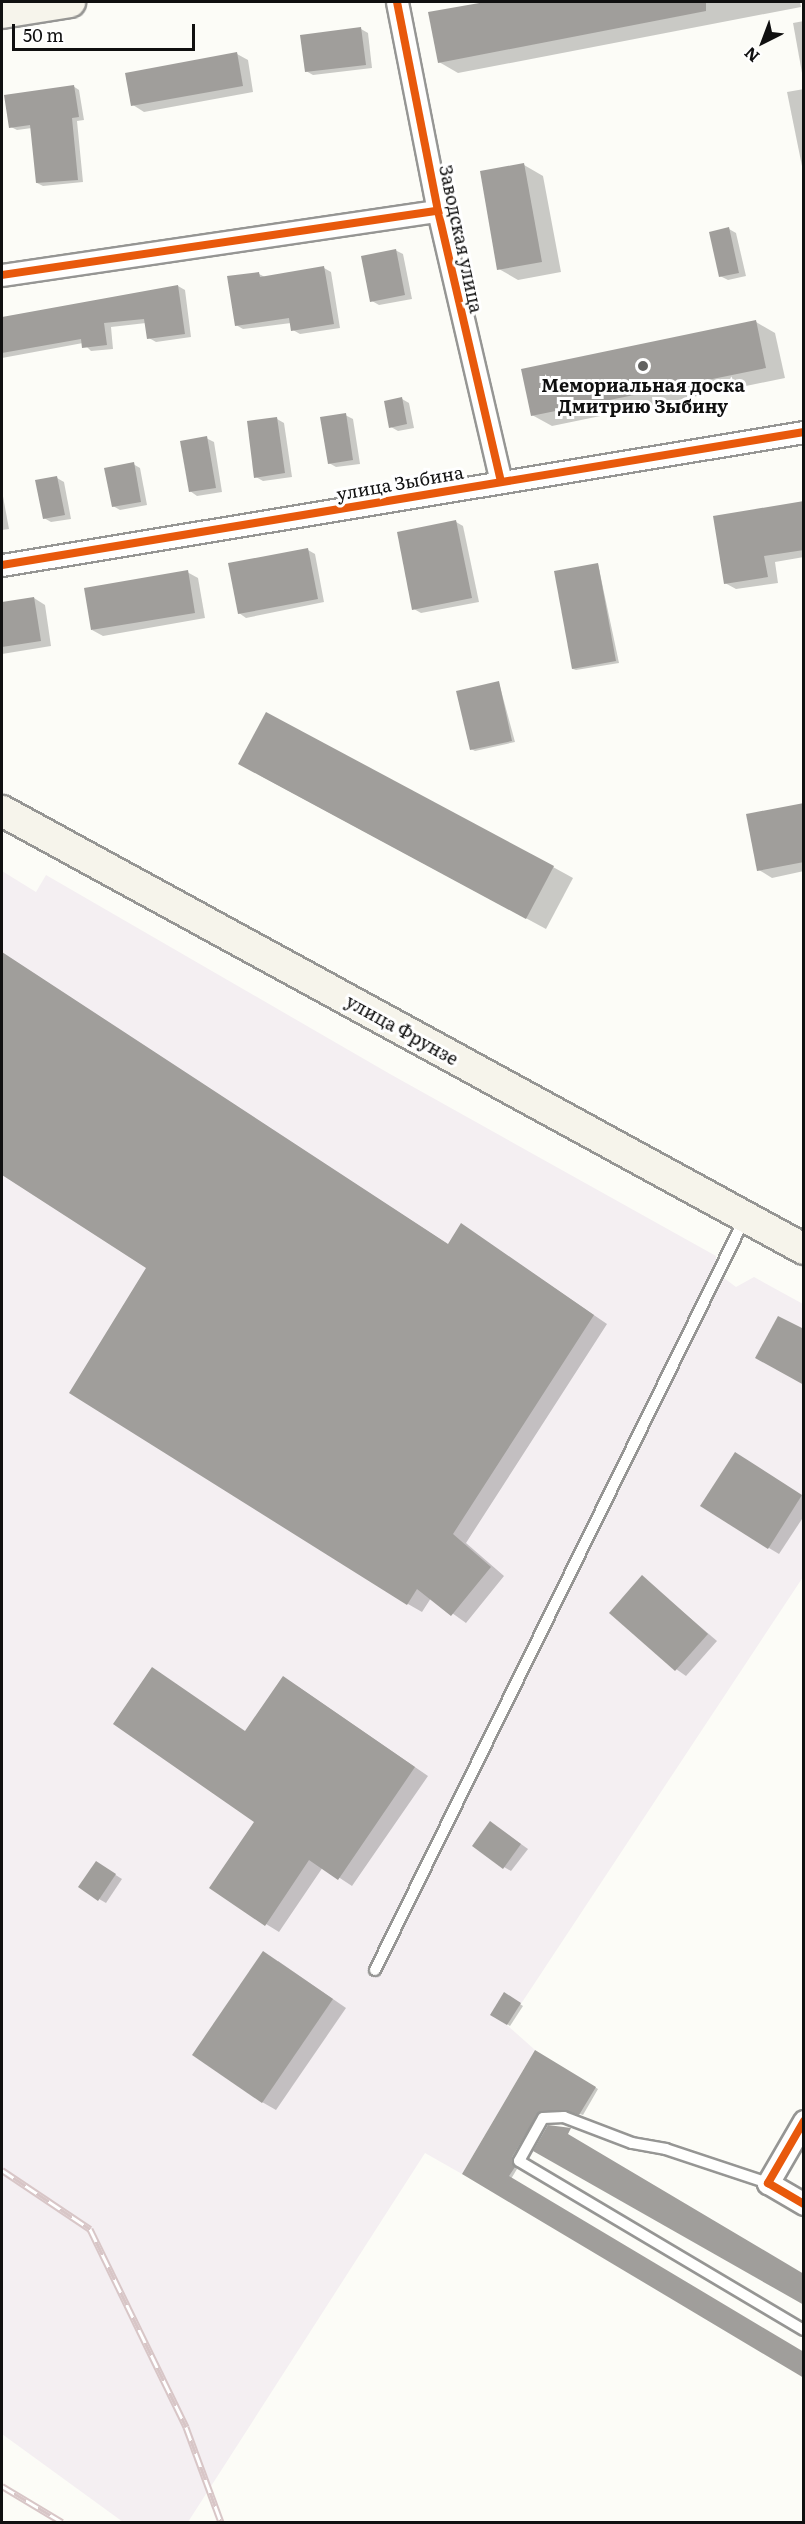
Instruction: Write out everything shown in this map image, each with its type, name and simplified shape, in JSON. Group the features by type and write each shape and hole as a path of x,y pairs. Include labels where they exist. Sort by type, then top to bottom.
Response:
{"main road":[{"path":"2,13 70,2"},
{"name":"улица Фрунзе","path":"2,812 804,1249"}],"street":[{"name":"Заводская улица","path":"397,2 438,211 501,481"},
{"path":"2,275 438,211"},
{"name":"улица Зыбина","path":"2,566 804,432"},
{"path":"804,2121 768,2183 804,2204"}],"lane":[{"path":"375,1970 745,1217"},
{"path":"768,2183 666,2150 632,2144 564,2116 543,2118 519,2161 804,2330"}],"shaded area":[{"path":"2,871 36,892 46,875 390,1074 716,1256 716,1272 736,1287 754,1277 803,1304 803,1577 507,2025 535,2050 462,2174 425,2153 188,2522 123,2522 2,2434"}],"building":[{"path":"485,2 706,2 706,11 438,63 428,12"},
{"path":"361,27 366,65 305,72 300,35"},
{"path":"237,52 243,86 131,106 125,73"},
{"path":"74,85 79,117 72,118 78,180 36,183 30,125 9,128 4,95"},
{"path":"524,163 542,262 497,270 480,171"},
{"path":"729,227 739,273 719,277 709,232"},
{"path":"396,249 405,295 370,302 361,256"},
{"path":"324,266 334,324 291,331 289,318 235,326 227,276 259,272 260,277"},
{"path":"178,285 185,334 147,339 144,319 104,323 107,345 82,348 81,339 2,353 2,317"},
{"path":"756,320 766,368 531,416 521,369"},
{"path":"402,397 407,424 389,428 384,401"},
{"path":"346,413 353,460 328,464 320,417"},
{"path":"277,417 285,473 254,478 247,421"},
{"path":"207,436 216,488 189,492 180,441"},
{"path":"134,462 141,502 112,507 104,468"},
{"path":"57,476 65,515 43,519 35,480"},
{"path":"804,501 804,550 764,556 768,577 724,584 713,516"},
{"path":"456,520 472,598 412,610 397,532"},
{"path":"308,548 318,599 238,614 228,563"},
{"path":"598,563 616,661 572,669 554,571"},
{"path":"188,570 195,613 91,630 84,588"},
{"path":"34,597 41,641 2,647 2,602"},
{"path":"499,681 512,741 470,750 456,691"},
{"path":"266,712 554,866 526,919 238,764"},
{"path":"804,803 804,862 757,871 746,814"},
{"path":"2,952 448,1244 461,1223 594,1315 453,1534 491,1567 451,1616 417,1589 407,1605 69,1393 146,1268 2,1175"},
{"path":"778,1316 804,1329 804,1385 755,1358"},
{"path":"735,1452 802,1495 768,1549 700,1506"},
{"path":"642,1575 708,1634 675,1671 609,1613"},
{"path":"152,1667 245,1731 283,1676 415,1767 338,1880 309,1860 265,1926 209,1888 254,1822 113,1724"},
{"path":"490,1821 521,1844 503,1869 472,1846"},
{"path":"96,1861 116,1874 98,1901 78,1887"},
{"path":"263,1951 333,1999 262,2103 192,2055"},
{"path":"504,1992 521,2003 507,2025 490,2015"},
{"path":"535,2050 596,2087 579,2115 564,2110 539,2112 512,2157 515,2167 509,2176 804,2352 804,2378 462,2174"},
{"path":"548,2125 571,2128 568,2134 804,2274 804,2305 533,2151"}],"railway":[{"path":"2,2170 90,2229 186,2427 221,2522"},
{"path":"2,2486 62,2522"}],"cycle path":[{"path":"397,2 438,211 501,481"},
{"path":"2,275 438,211"},
{"path":"2,565 804,432"},
{"path":"804,2121 768,2183 804,2204"}],"place":[{"name":"Мемориальная доска Дмитрию Зыбину","path":"643,366"}]}
